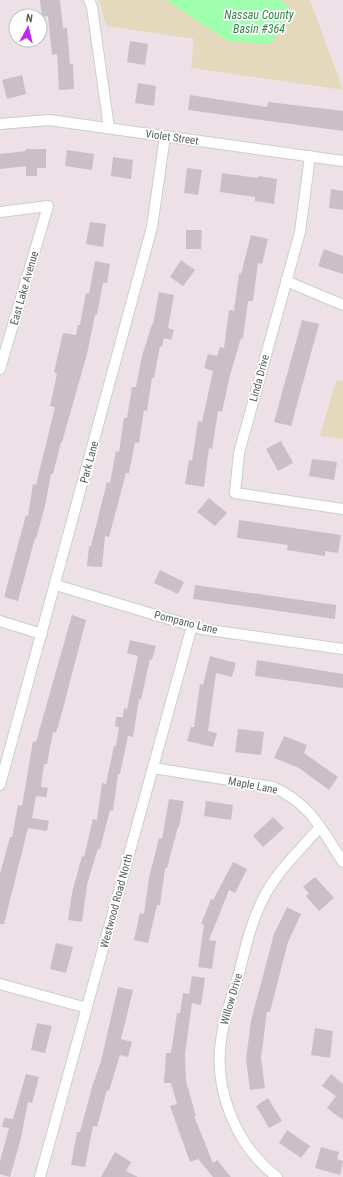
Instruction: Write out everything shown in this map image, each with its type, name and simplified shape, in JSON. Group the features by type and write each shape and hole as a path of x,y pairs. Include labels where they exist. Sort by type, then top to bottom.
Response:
{"street":[{"path":"89,0 92,7 109,128"},
{"name":"Violet Street","path":"0,124 49,120 343,161"},
{"name":"Park Lane","path":"0,785 56,585 152,227 165,136"},
{"name":"Linda Drive","path":"310,156 300,232 239,453 235,493 343,509"},
{"name":"East Lake Avenue","path":"0,212 48,206 0,369"},
{"path":"286,281 343,305"},
{"name":"Pompano Lane","path":"56,585 202,629 343,649"},
{"path":"0,621 42,634"},
{"name":"Westwood Road North","path":"40,1177 192,626"},
{"name":"Maple Lane","path":"153,768 273,787 288,794 314,816 343,862"},
{"name":"Willow Drive","path":"277,1177 250,1151 233,1122 224,1096 220,1071 221,1035 253,921 262,900 276,877 320,827"},
{"path":"0,984 87,1008"}],"shaded area":[{"path":"99,0 310,0 343,90 191,68 194,39 106,26"},
{"path":"336,380 343,381 343,439 320,436"}],"water":[{"name":"Nassau County Basin #364","path":"166,0 281,0 290,9 283,26 270,44 228,41"}],"building":[{"path":"40,0 60,0 63,28 67,28 70,64 73,64 74,89 59,90 57,54 52,55 48,8 41,8"},
{"path":"130,41 148,44 145,65 127,62"},
{"path":"22,75 26,94 7,99 2,80"},
{"path":"138,83 156,86 154,106 135,103"},
{"path":"190,95 267,107 268,102 343,111 343,131 188,110"},
{"path":"26,149 46,149 46,168 37,168 37,176 26,176 26,166 0,169 0,154 26,151"},
{"path":"67,150 94,154 92,170 65,166"},
{"path":"113,157 133,160 131,179 111,176"},
{"path":"187,168 202,170 198,195 184,193"},
{"path":"222,173 277,179 274,204 255,201 255,197 220,192"},
{"path":"331,189 343,191 343,210 329,208"},
{"path":"90,222 106,224 103,247 86,244"},
{"path":"186,230 202,230 201,249 186,249"},
{"path":"251,235 268,239 262,264 258,263 253,301 248,301 243,338 241,338 230,375 222,412 218,411 212,449 209,448 204,487 185,484 189,460 192,461 198,421 202,422 213,371 204,368 208,354 217,356 220,347 224,348 229,310 234,311 239,274 241,274"},
{"path":"324,249 343,256 343,274 318,266"},
{"path":"181,260 195,270 183,286 170,277"},
{"path":"95,261 110,264 107,283 103,283 87,354 53,474 51,474 45,506 18,601 4,597 26,515 28,516 33,484 36,485 55,407 50,406 57,374 54,372 63,333 76,335 78,325 80,325 86,293 89,294"},
{"path":"159,292 174,295 168,328 174,330 171,340 164,338 162,347 160,346 154,378 152,378 147,411 144,410 139,443 135,442 129,473 126,473 109,537 105,536 102,567 87,566 89,546 91,546 107,482 110,483 116,451 119,452 124,418 127,418 132,387 136,387 142,356 153,324"},
{"path":"302,320 319,324 291,426 274,422"},
{"path":"281,441 293,463 278,471 266,449"},
{"path":"312,459 337,462 334,480 309,476"},
{"path":"209,498 227,513 215,526 197,512"},
{"path":"239,520 341,535 338,553 325,551 325,556 287,550 288,545 237,538"},
{"path":"160,570 184,582 178,594 154,583"},
{"path":"195,585 336,605 335,619 193,599"},
{"path":"72,615 86,620 56,733 53,732 47,764 44,764 41,787 48,788 46,797 36,796 32,818 49,821 47,831 28,828 4,924 0,924 0,874 10,837 12,837 18,805 22,806 33,741 36,742"},
{"path":"130,640 156,646 152,660 150,659 141,700 139,699 133,737 128,736 120,774 118,774 113,811 110,810 100,849 98,848 87,885 82,922 68,920 72,893 82,856 84,857 93,819 97,820 102,783 106,784 114,746 116,746 119,727 115,726 116,717 123,717 124,708 127,709 138,656 127,653"},
{"path":"210,656 236,663 232,677 216,673 208,731 217,733 213,747 187,741 191,727 194,727 200,684 203,685"},
{"path":"257,660 343,674 343,688 255,676"},
{"path":"238,729 264,732 261,755 235,752"},
{"path":"284,736 307,745 304,753 338,777 329,790 299,768 274,758"},
{"path":"169,799 184,801 179,827 167,868 165,868 160,905 157,905 148,943 134,940 140,913 144,914 149,878 159,838 162,839"},
{"path":"206,801 233,805 231,820 204,816"},
{"path":"273,817 284,828 263,847 253,836"},
{"path":"233,862 247,869 235,893 229,890 209,940 216,941 212,969 198,967 204,925 201,924 211,899 213,900"},
{"path":"315,877 334,898 319,911 306,896 309,893 303,887"},
{"path":"287,907 301,914 288,942 270,1012 267,1012 261,1058 265,1088 250,1090 246,1059 251,1021 274,934"},
{"path":"56,943 73,947 66,973 50,969"},
{"path":"192,976 205,978 201,1005 192,1003 185,1054 186,1081 196,1116 194,1116 213,1163 217,1160 231,1177 213,1177 198,1159 190,1162 170,1106 177,1104 171,1083 164,1083 166,1053 171,1053 177,1013 180,1013 183,993 189,994"},
{"path":"118,987 133,990 121,1039 132,1042 128,1057 120,1055 109,1091 107,1090 97,1127 93,1126 85,1167 71,1165 77,1132 80,1132 92,1087 101,1061"},
{"path":"37,1023 52,1026 45,1053 31,1050"},
{"path":"315,1028 333,1031 330,1058 311,1055"},
{"path":"26,1074 39,1077 32,1103 28,1102 21,1138 10,1177 0,1174 0,1161 9,1128 2,1127 4,1118 13,1119"},
{"path":"331,1074 343,1084 343,1120 327,1108 336,1096 322,1086"},
{"path":"268,1098 282,1121 269,1128 256,1106"},
{"path":"287,1130 310,1146 301,1158 279,1143"},
{"path":"321,1147 339,1152 337,1159 343,1161 340,1175 315,1168"},
{"path":"115,1152 131,1162 126,1171 138,1177 101,1177"}]}
